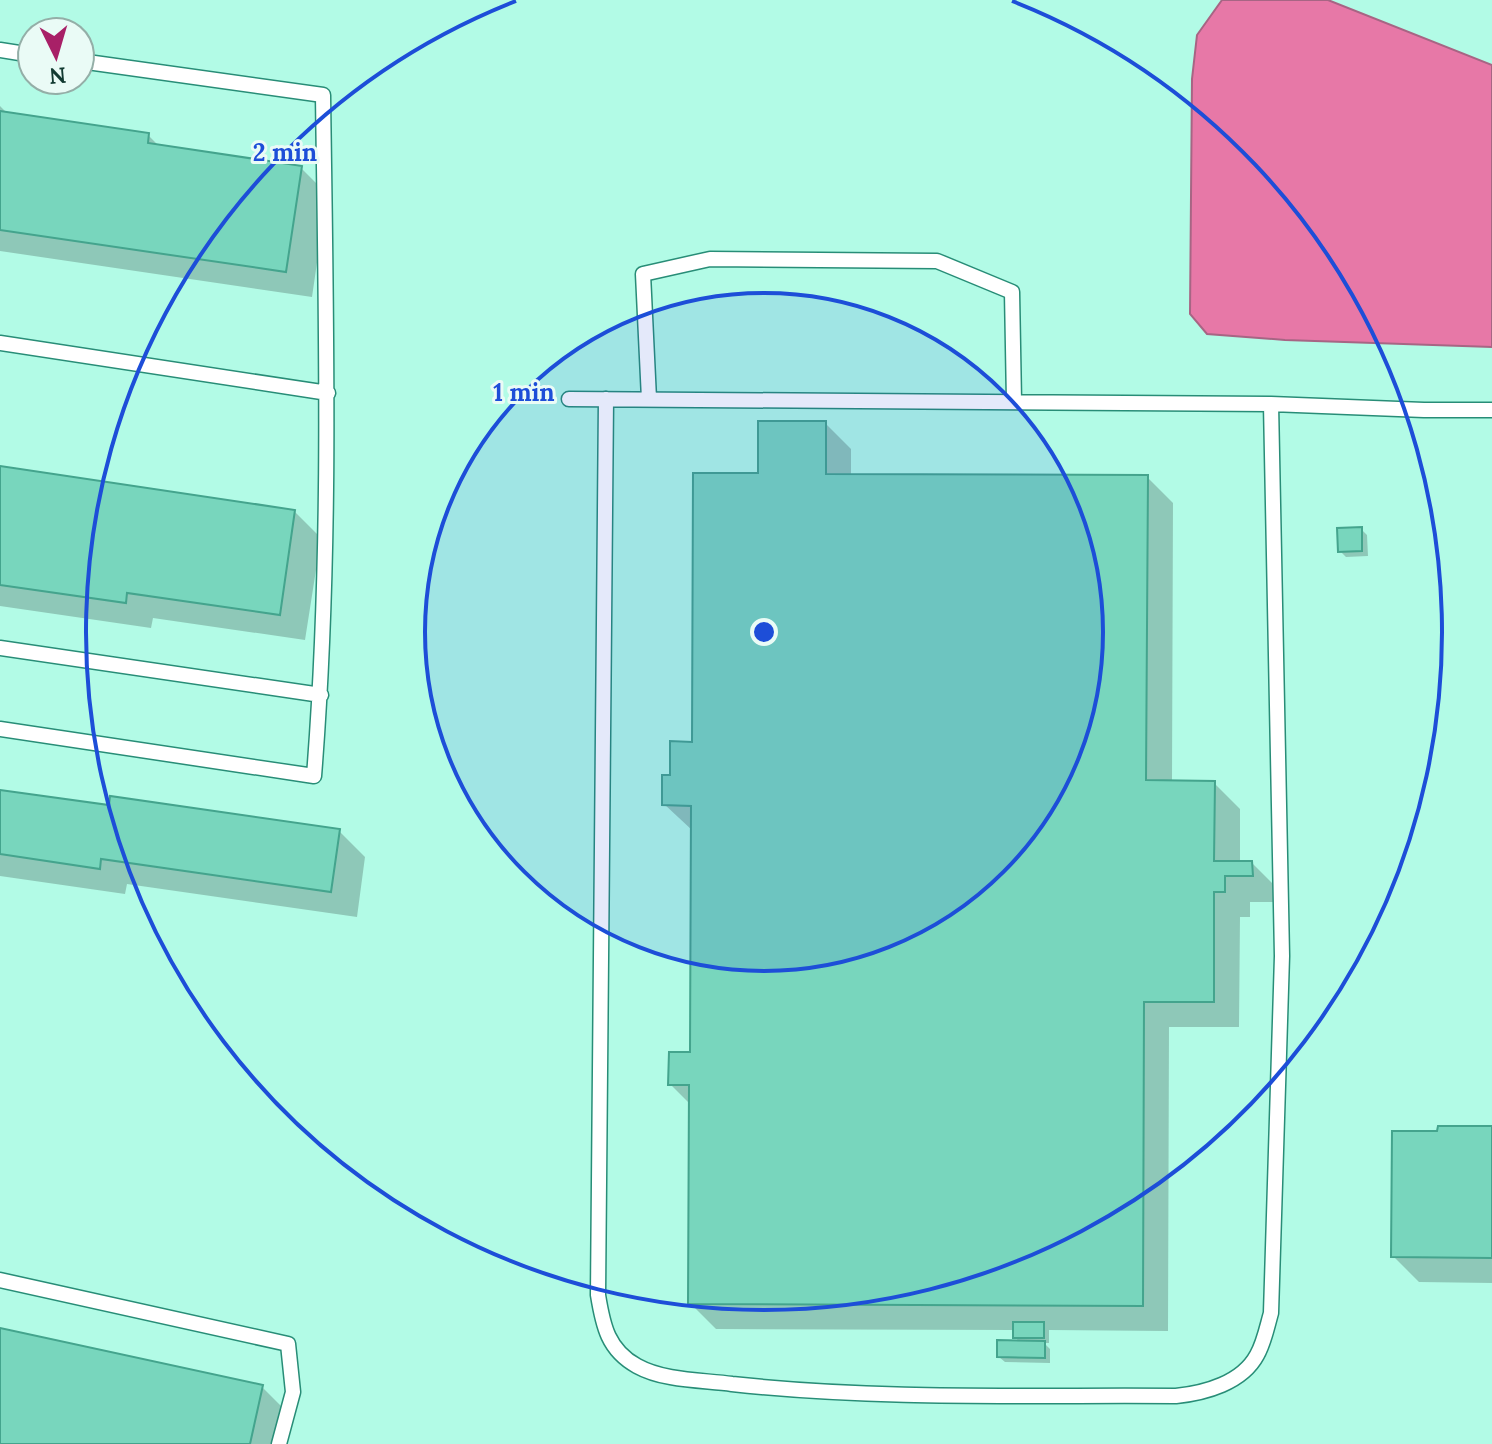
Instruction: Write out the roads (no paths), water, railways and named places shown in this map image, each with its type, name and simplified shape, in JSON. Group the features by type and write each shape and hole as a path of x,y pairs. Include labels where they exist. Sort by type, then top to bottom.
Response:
{"lane":[{"path":"0,729 314,776 321,695 328,393 323,95 96,63"},
{"path":"649,399 643,274 710,259 892,260 937,261 1012,292 1014,402"},
{"path":"0,343 328,393"},
{"path":"569,399 1271,404 1492,410"},
{"path":"606,399 598,1295 604,1329 615,1351 638,1367 673,1377 813,1393 1176,1396 1199,1393 1230,1381 1257,1357 1271,1313 1282,956 1271,404"},
{"path":"0,648 321,695"},
{"path":"0,1280 288,1344 293,1392 279,1444"}]}
